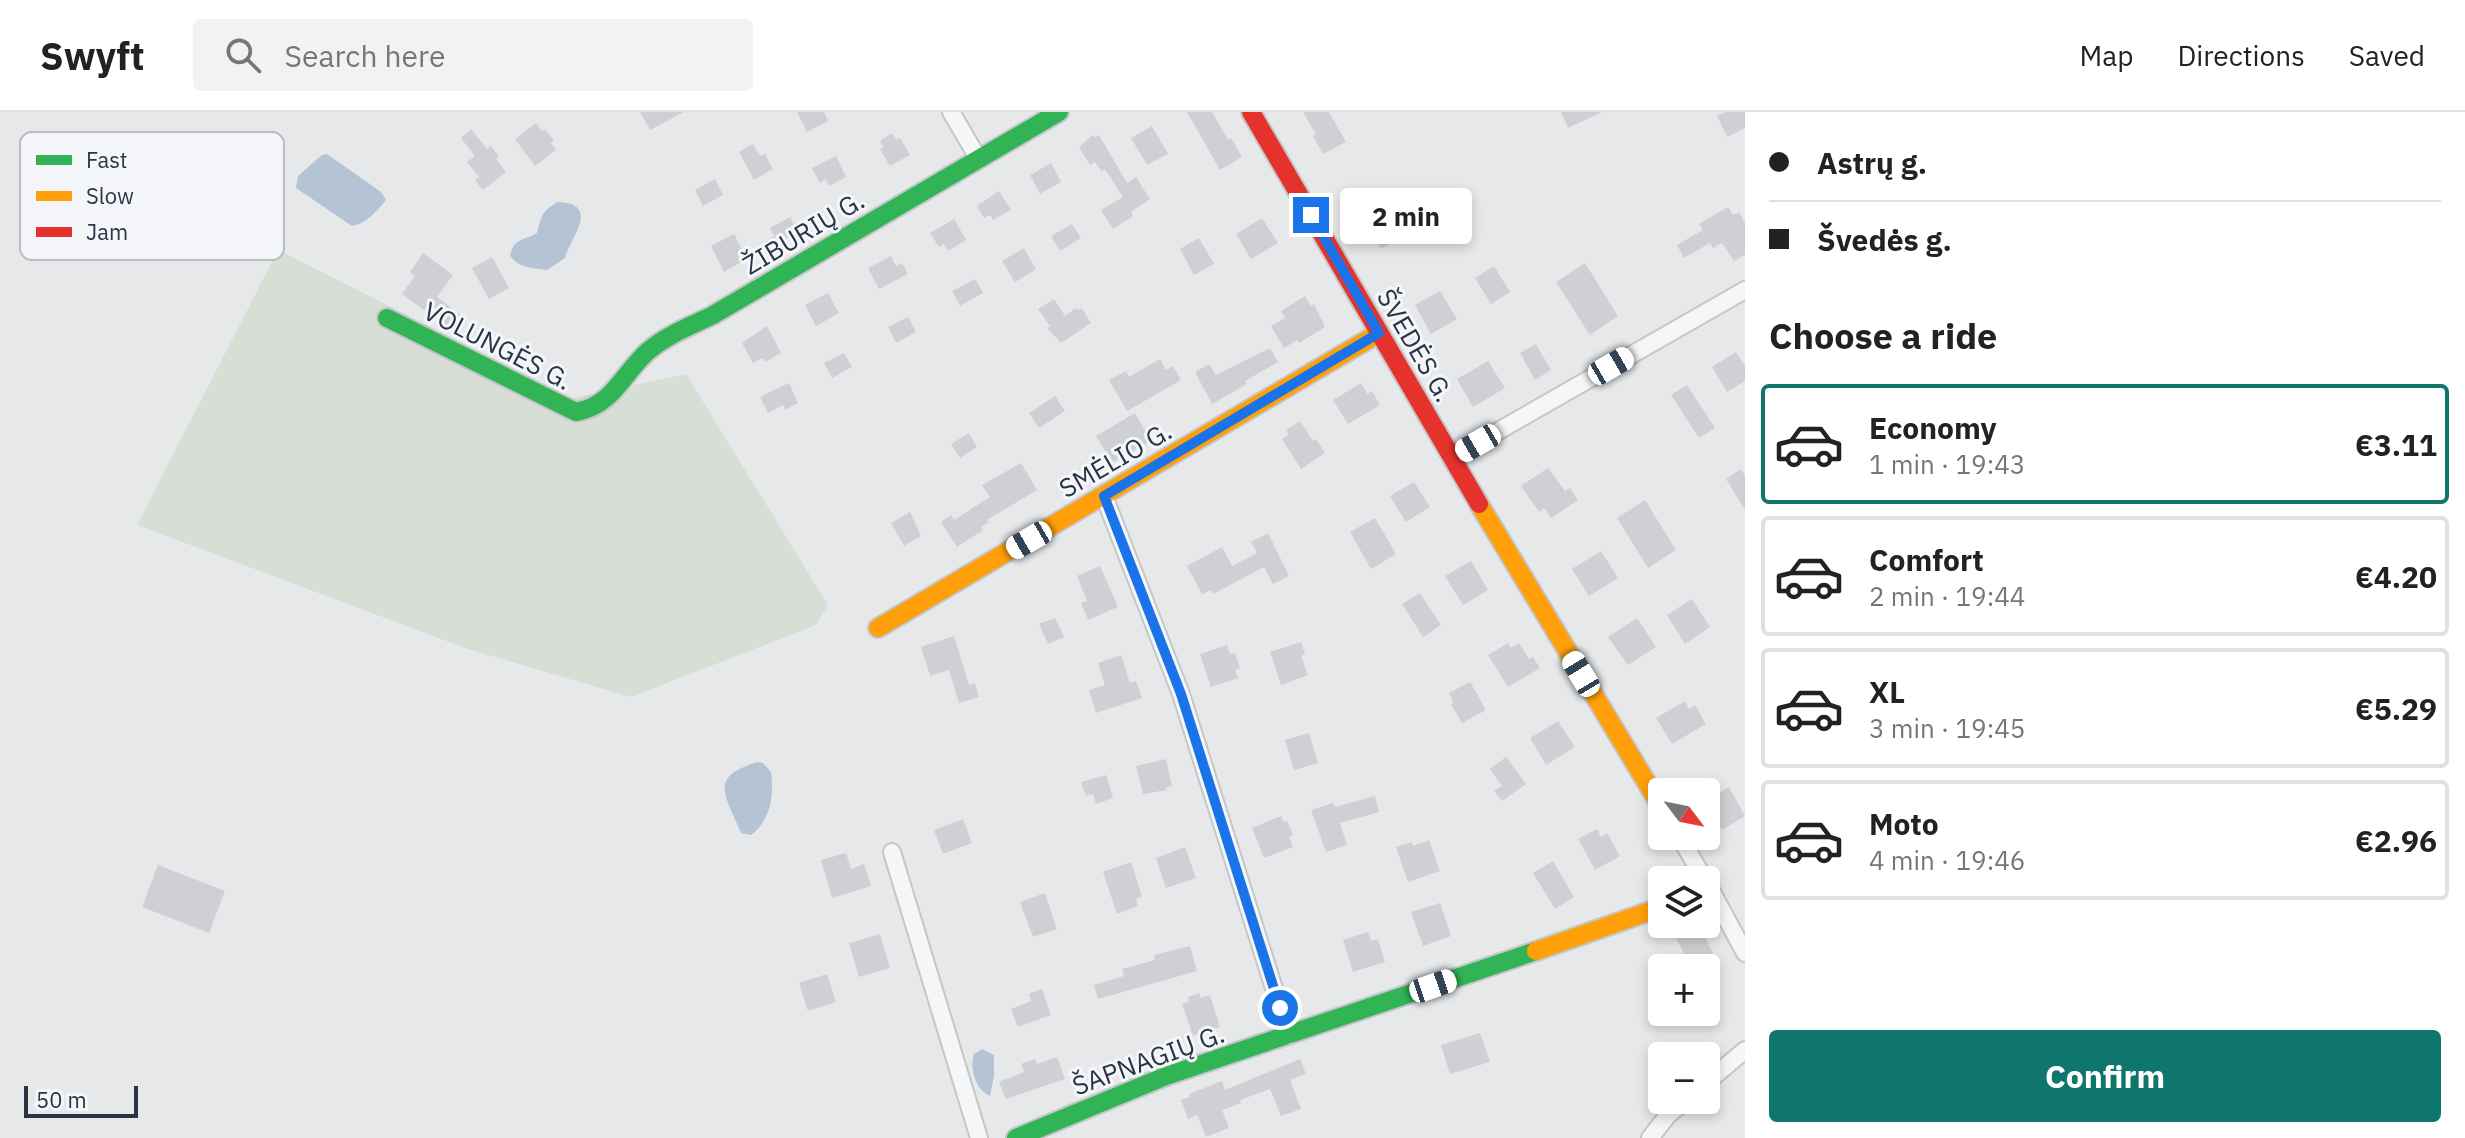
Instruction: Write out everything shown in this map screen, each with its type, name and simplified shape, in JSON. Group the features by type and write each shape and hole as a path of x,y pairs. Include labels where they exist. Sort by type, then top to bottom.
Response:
{"street":[{"path":"951,112 978,158"},
{"name":"ŽIBURIŲ G.","path":"587,412 609,397 654,345 713,315 1059,112"},
{"name":"ŠVEDĖS G.","path":"1251,112 1451,458 1648,785"},
{"path":"1451,458 1745,290"},
{"name":"VOLUNGĖS G.","path":"387,318 576,412 587,412"},
{"name":"SMĖLIO G.","path":"878,628 1379,333"},
{"path":"1104,496 1181,694 1289,1036"},
{"path":"892,852 979,1138"},
{"path":"1720,909 1745,953"},
{"name":"ŠAPNAGIŲ G.","path":"1016,1138 1166,1076 1648,912"},
{"path":"1720,1071 1745,1050"},
{"path":"1650,1138 1669,1114"}],"shaded area":[{"path":"284,253 572,398 686,374 828,605 816,625 631,697 468,649 137,525 273,260 284,260"}],"water":[{"path":"327,154 381,192 386,200 362,223 352,226 296,188 298,176"},
{"path":"558,202 571,204 581,215 565,258 547,270 518,263 510,256 514,246 537,233 543,215"},
{"path":"757,762 763,763 771,772 772,790 767,815 751,835 741,833 725,789 731,774"},
{"path":"982,1049 994,1055 990,1096 977,1084 973,1072 974,1054"}],"building":[{"path":"640,112 684,112 650,130"},
{"path":"797,112 824,112 828,121 807,132"},
{"path":"1187,112 1212,112 1242,157 1220,170"},
{"path":"1303,112 1329,112 1346,142 1323,154"},
{"path":"1561,112 1602,112 1568,128"},
{"path":"1725,112 1745,112 1745,128 1727,137 1717,116"},
{"path":"536,123 554,141 551,143 556,150 535,166 515,139"},
{"path":"1152,126 1168,154 1147,165 1131,138"},
{"path":"471,129 487,149 491,146 506,172 483,190 475,180 479,177 467,162 475,156 461,138"},
{"path":"892,133 896,140 900,138 910,155 890,166 880,149 884,147 880,141"},
{"path":"1093,135 1095,138 1099,135 1127,183 1136,177 1150,199 1131,212 1133,216 1113,229 1101,210 1123,197 1105,169 1101,171 1095,162 1090,165 1079,147"},
{"path":"753,144 760,156 765,154 773,169 754,180 739,152"},
{"path":"836,156 846,177 829,186 826,179 820,183 812,168"},
{"path":"1051,163 1061,182 1040,194 1030,175"},
{"path":"715,179 723,195 703,206 695,190"},
{"path":"999,191 1011,210 993,220 990,215 984,218 977,206"},
{"path":"1450,198 1458,211 1463,209 1470,220 1465,223 1467,226 1448,237 1431,210"},
{"path":"1389,202 1408,233 1381,249 1370,230 1374,228 1371,224 1377,220 1372,213"},
{"path":"1728,207 1733,215 1739,212 1745,223 1745,255 1734,261 1722,243 1713,248 1710,243 1684,258 1677,245 1703,230 1699,224"},
{"path":"790,217 798,232 780,242 785,250 772,257 764,242 774,236 770,228"},
{"path":"1262,218 1278,243 1251,259 1236,234"},
{"path":"954,219 966,240 948,251 944,244 939,247 930,233"},
{"path":"1072,224 1081,238 1060,251 1051,236"},
{"path":"734,234 747,259 724,272 711,246"},
{"path":"1199,238 1214,264 1194,275 1180,249"},
{"path":"1024,248 1036,269 1015,282 1002,261"},
{"path":"423,253 453,275 437,297 464,317 454,332 402,294 415,276 410,272"},
{"path":"891,256 896,266 902,263 908,274 879,289 868,268"},
{"path":"492,257 509,288 489,299 472,268"},
{"path":"1585,263 1618,316 1590,335 1556,282"},
{"path":"1494,266 1510,292 1491,304 1475,278"},
{"path":"975,279 983,293 960,306 952,291"},
{"path":"1440,291 1457,319 1431,334 1415,305"},
{"path":"828,293 839,313 816,326 805,305"},
{"path":"1305,296 1311,306 1314,304 1325,327 1284,348 1271,326 1285,318 1281,311"},
{"path":"1054,299 1065,316 1076,308 1082,308 1091,323 1061,343 1047,328 1050,326 1038,309"},
{"path":"908,317 916,332 896,343 888,327"},
{"path":"767,326 781,353 765,362 762,358 753,363 742,343"},
{"path":"1536,344 1551,370 1535,380 1520,353"},
{"path":"1270,348 1278,362 1212,404 1195,372 1209,364 1216,375"},
{"path":"1736,352 1745,366 1745,381 1727,392 1712,367"},
{"path":"844,353 852,367 832,378 824,363"},
{"path":"1160,359 1166,370 1173,366 1181,380 1127,411 1109,380 1126,371 1129,377"},
{"path":"1488,361 1505,388 1473,407 1457,379"},
{"path":"789,383 798,403 785,410 783,405 768,413 760,397"},
{"path":"1361,383 1367,394 1372,391 1380,405 1348,424 1333,400"},
{"path":"1687,385 1715,428 1699,438 1671,395"},
{"path":"1055,396 1065,411 1039,428 1029,413"},
{"path":"1135,413 1151,441 1112,463 1096,436"},
{"path":"1300,421 1325,453 1301,469 1282,439 1289,435 1286,430"},
{"path":"969,433 977,447 960,458 951,444"},
{"path":"1021,463 1037,490 987,520 989,522 981,527 983,530 957,547 941,522 951,515 954,520 990,497 982,485"},
{"path":"1548,468 1565,491 1570,488 1578,500 1551,518 1544,508 1539,512 1521,486"},
{"path":"1741,469 1745,476 1745,510 1726,479"},
{"path":"1414,482 1430,507 1406,522 1390,496"},
{"path":"1645,500 1676,550 1648,568 1617,518"},
{"path":"910,512 921,536 904,546 891,523"},
{"path":"1375,518 1396,554 1371,569 1350,532"},
{"path":"1268,533 1289,576 1273,584 1264,567 1213,594 1211,590 1202,594 1187,566 1222,547 1232,566 1257,553 1251,542"},
{"path":"1601,551 1618,578 1589,596 1572,569"},
{"path":"1471,561 1488,590 1463,605 1445,576"},
{"path":"1100,566 1118,607 1088,620 1081,603 1087,601 1077,576"},
{"path":"1420,593 1441,625 1423,637 1402,604"},
{"path":"1692,599 1710,627 1685,644 1667,615"},
{"path":"1055,618 1064,637 1048,644 1039,624"},
{"path":"1637,618 1656,647 1628,665 1608,637"},
{"path":"954,636 969,685 975,683 979,697 959,703 949,670 930,676 921,647"},
{"path":"1301,642 1305,654 1301,656 1308,675 1281,685 1270,652"},
{"path":"1508,643 1511,648 1519,643 1529,659 1533,657 1540,668 1508,687 1488,655"},
{"path":"1227,645 1230,654 1235,653 1240,668 1235,670 1238,678 1211,687 1200,654"},
{"path":"1121,655 1130,683 1136,681 1142,698 1096,713 1089,690 1105,685 1098,663"},
{"path":"1470,682 1486,710 1462,723 1451,704 1454,703 1449,693"},
{"path":"1685,701 1689,709 1695,705 1706,724 1672,744 1656,718"},
{"path":"1558,721 1575,747 1546,765 1530,738"},
{"path":"1309,733 1318,763 1294,770 1285,740"},
{"path":"1506,757 1526,784 1502,801 1494,791 1502,786 1490,769"},
{"path":"1166,759 1172,786 1167,790 1143,794 1136,766"},
{"path":"1106,775 1113,798 1096,804 1093,794 1086,796 1081,782"},
{"path":"1729,787 1745,816 1722,830 1720,826 1720,792"},
{"path":"1375,796 1379,812 1340,823 1347,845 1326,852 1311,810"},
{"path":"1281,816 1284,822 1287,821 1293,835 1289,836 1293,847 1264,858 1252,828"},
{"path":"963,819 972,843 943,854 934,830"},
{"path":"1597,829 1601,837 1607,833 1620,856 1595,870 1578,839"},
{"path":"1429,840 1440,871 1408,882 1396,847 1412,842 1413,846"},
{"path":"1185,847 1196,878 1166,888 1156,858"},
{"path":"846,853 851,869 864,864 871,886 832,898 821,860"},
{"path":"1553,861 1574,897 1555,909 1533,873"},
{"path":"1131,862 1142,896 1136,899 1138,906 1117,914 1103,872"},
{"path":"158,865 225,891 209,933 142,907"},
{"path":"1045,893 1057,929 1033,937 1020,902"},
{"path":"1440,903 1451,936 1423,946 1411,912"},
{"path":"1368,932 1371,941 1378,939 1385,962 1353,972 1343,940"},
{"path":"880,934 890,968 859,977 849,943"},
{"path":"1676,938 1705,938 1713,954 1684,954"},
{"path":"1190,946 1197,971 1098,999 1094,985 1124,976 1122,969 1155,960 1154,955"},
{"path":"827,974 836,1002 808,1011 799,983"},
{"path":"1042,989 1051,1015 1018,1027 1011,1009 1031,1001 1029,994"},
{"path":"1199,993 1201,998 1210,995 1220,1027 1193,1036 1182,1004 1189,1002 1188,997"},
{"path":"1480,1033 1490,1062 1450,1074 1441,1045"},
{"path":"1057,1057 1065,1079 1006,1099 999,1082 1024,1072 1021,1064 1035,1059 1037,1064"},
{"path":"1300,1059 1306,1074 1290,1080 1301,1109 1281,1116 1270,1089 1222,1110 1229,1128 1206,1137 1197,1115 1188,1119 1181,1100 1191,1097 1189,1094 1222,1081 1225,1090"}],"traffic: fast":[{"path":"387,318 576,412 588,409 608,396 638,361 662,341 713,315 1059,112"},
{"path":"1016,1138 1166,1076 1536,951"}],"traffic: slow":[{"path":"878,628 1379,333"},
{"path":"1479,504 1648,785"},
{"path":"1536,951 1648,912"}],"traffic: jam":[{"path":"1251,112 1479,504"}],"route":[{"path":"1280,1008 1181,694 1104,496 1379,333 1311,215"}]}
